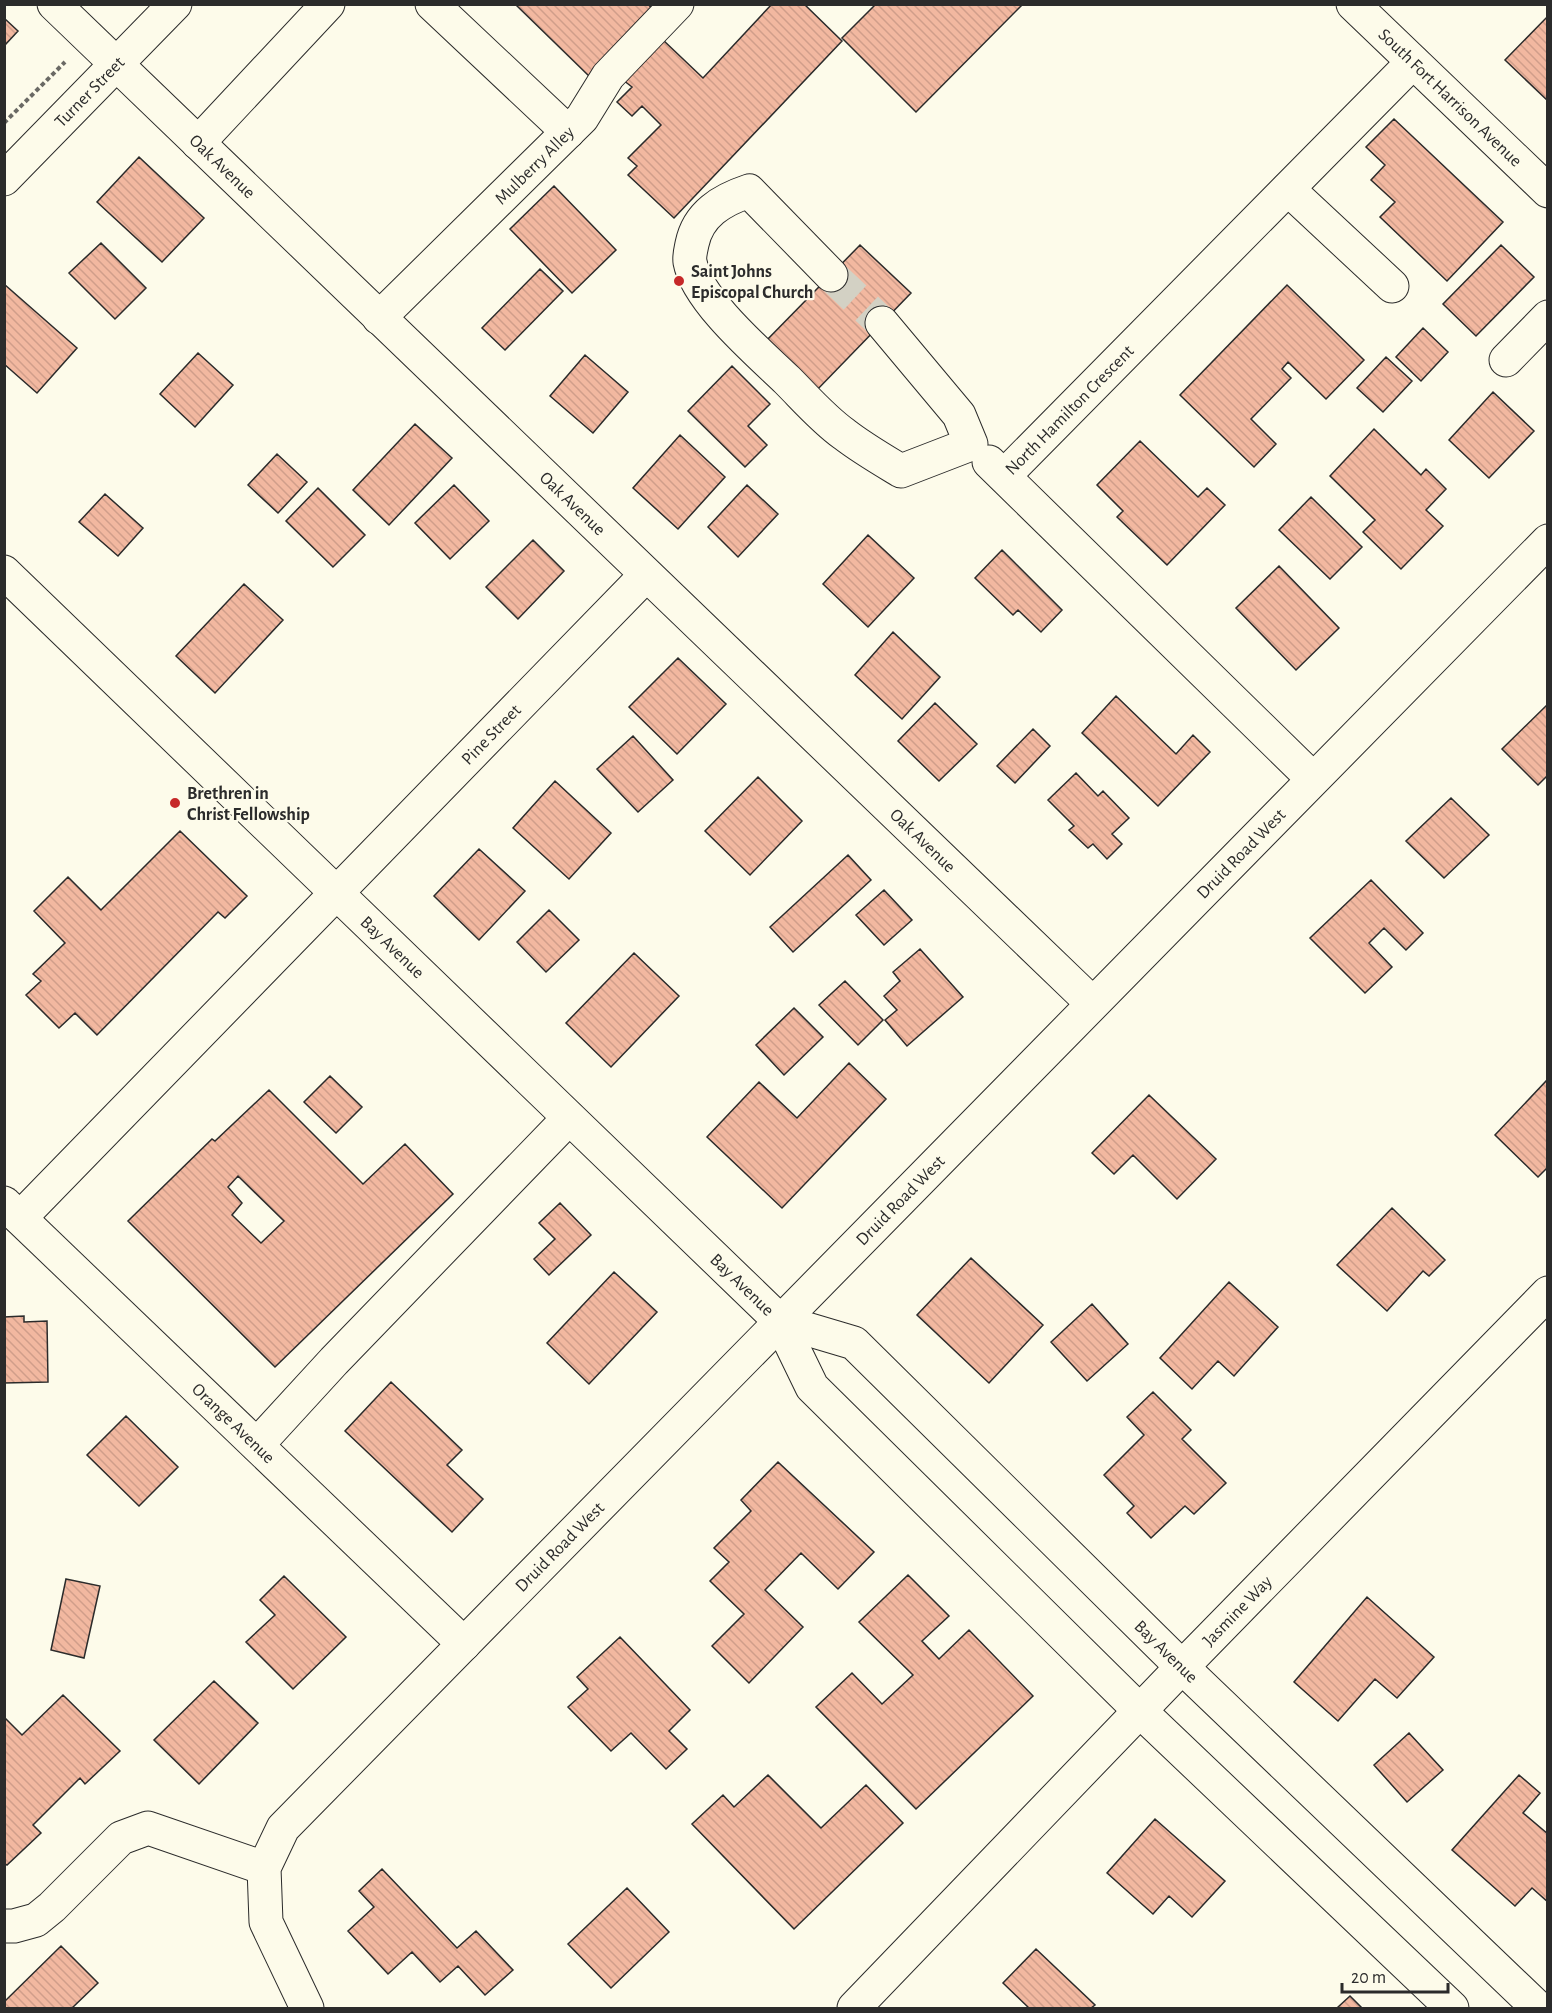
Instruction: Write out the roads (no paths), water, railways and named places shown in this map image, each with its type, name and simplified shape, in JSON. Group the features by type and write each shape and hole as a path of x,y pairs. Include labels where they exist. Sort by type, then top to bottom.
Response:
{"street":[{"name":"Oak Avenue","path":"54,4 1092,1003"},
{"name":"Turner Street","path":"4,179 175,4"},
{"path":"198,143 328,4"},
{"path":"432,4 567,132"},
{"name":"South Fort Harrison Avenue","path":"1353,4 1548,191"},
{"name":"Mulberry Alley","path":"379,318 582,118 608,76 676,5"},
{"name":"North Hamilton Crescent","path":"1313,779 1004,476 1413,62"},
{"path":"1288,189 1392,286"},
{"path":"831,275 748,191 713,207 700,222 689,259 694,276 724,319 842,433 876,457 902,471 971,444"},
{"path":"1506,360 1548,317"},
{"path":"882,323 960,415 971,444 1004,476"},
{"name":"Druid Road West","path":"264,1868 283,1828 1548,541"},
{"name":"Bay Avenue","path":"4,572 780,1321 812,1387 1140,1711 1452,2008"},
{"name":"Pine Street","path":"12,1210 338,894 646,575"},
{"path":"257,1445 334,1361 569,1118"},
{"name":"Orange Avenue","path":"12,1210 464,1644"},
{"name":"Jasmine Way","path":"854,2008 1182,1667 1548,1293"},
{"name":"Bay Avenue","path":"780,1321 854,1343 1182,1667 1538,2008"},
{"path":"4,1926 14,1926 36,1920 121,1838 148,1828 264,1868 266,1922 307,2008"}],"tunnel":[{"path":"831,275 882,323"}],"place":[{"name":"Saint Johns Episcopal Church","path":"679,281"},
{"name":"Brethren in Christ Fellowship","path":"175,803"}]}
